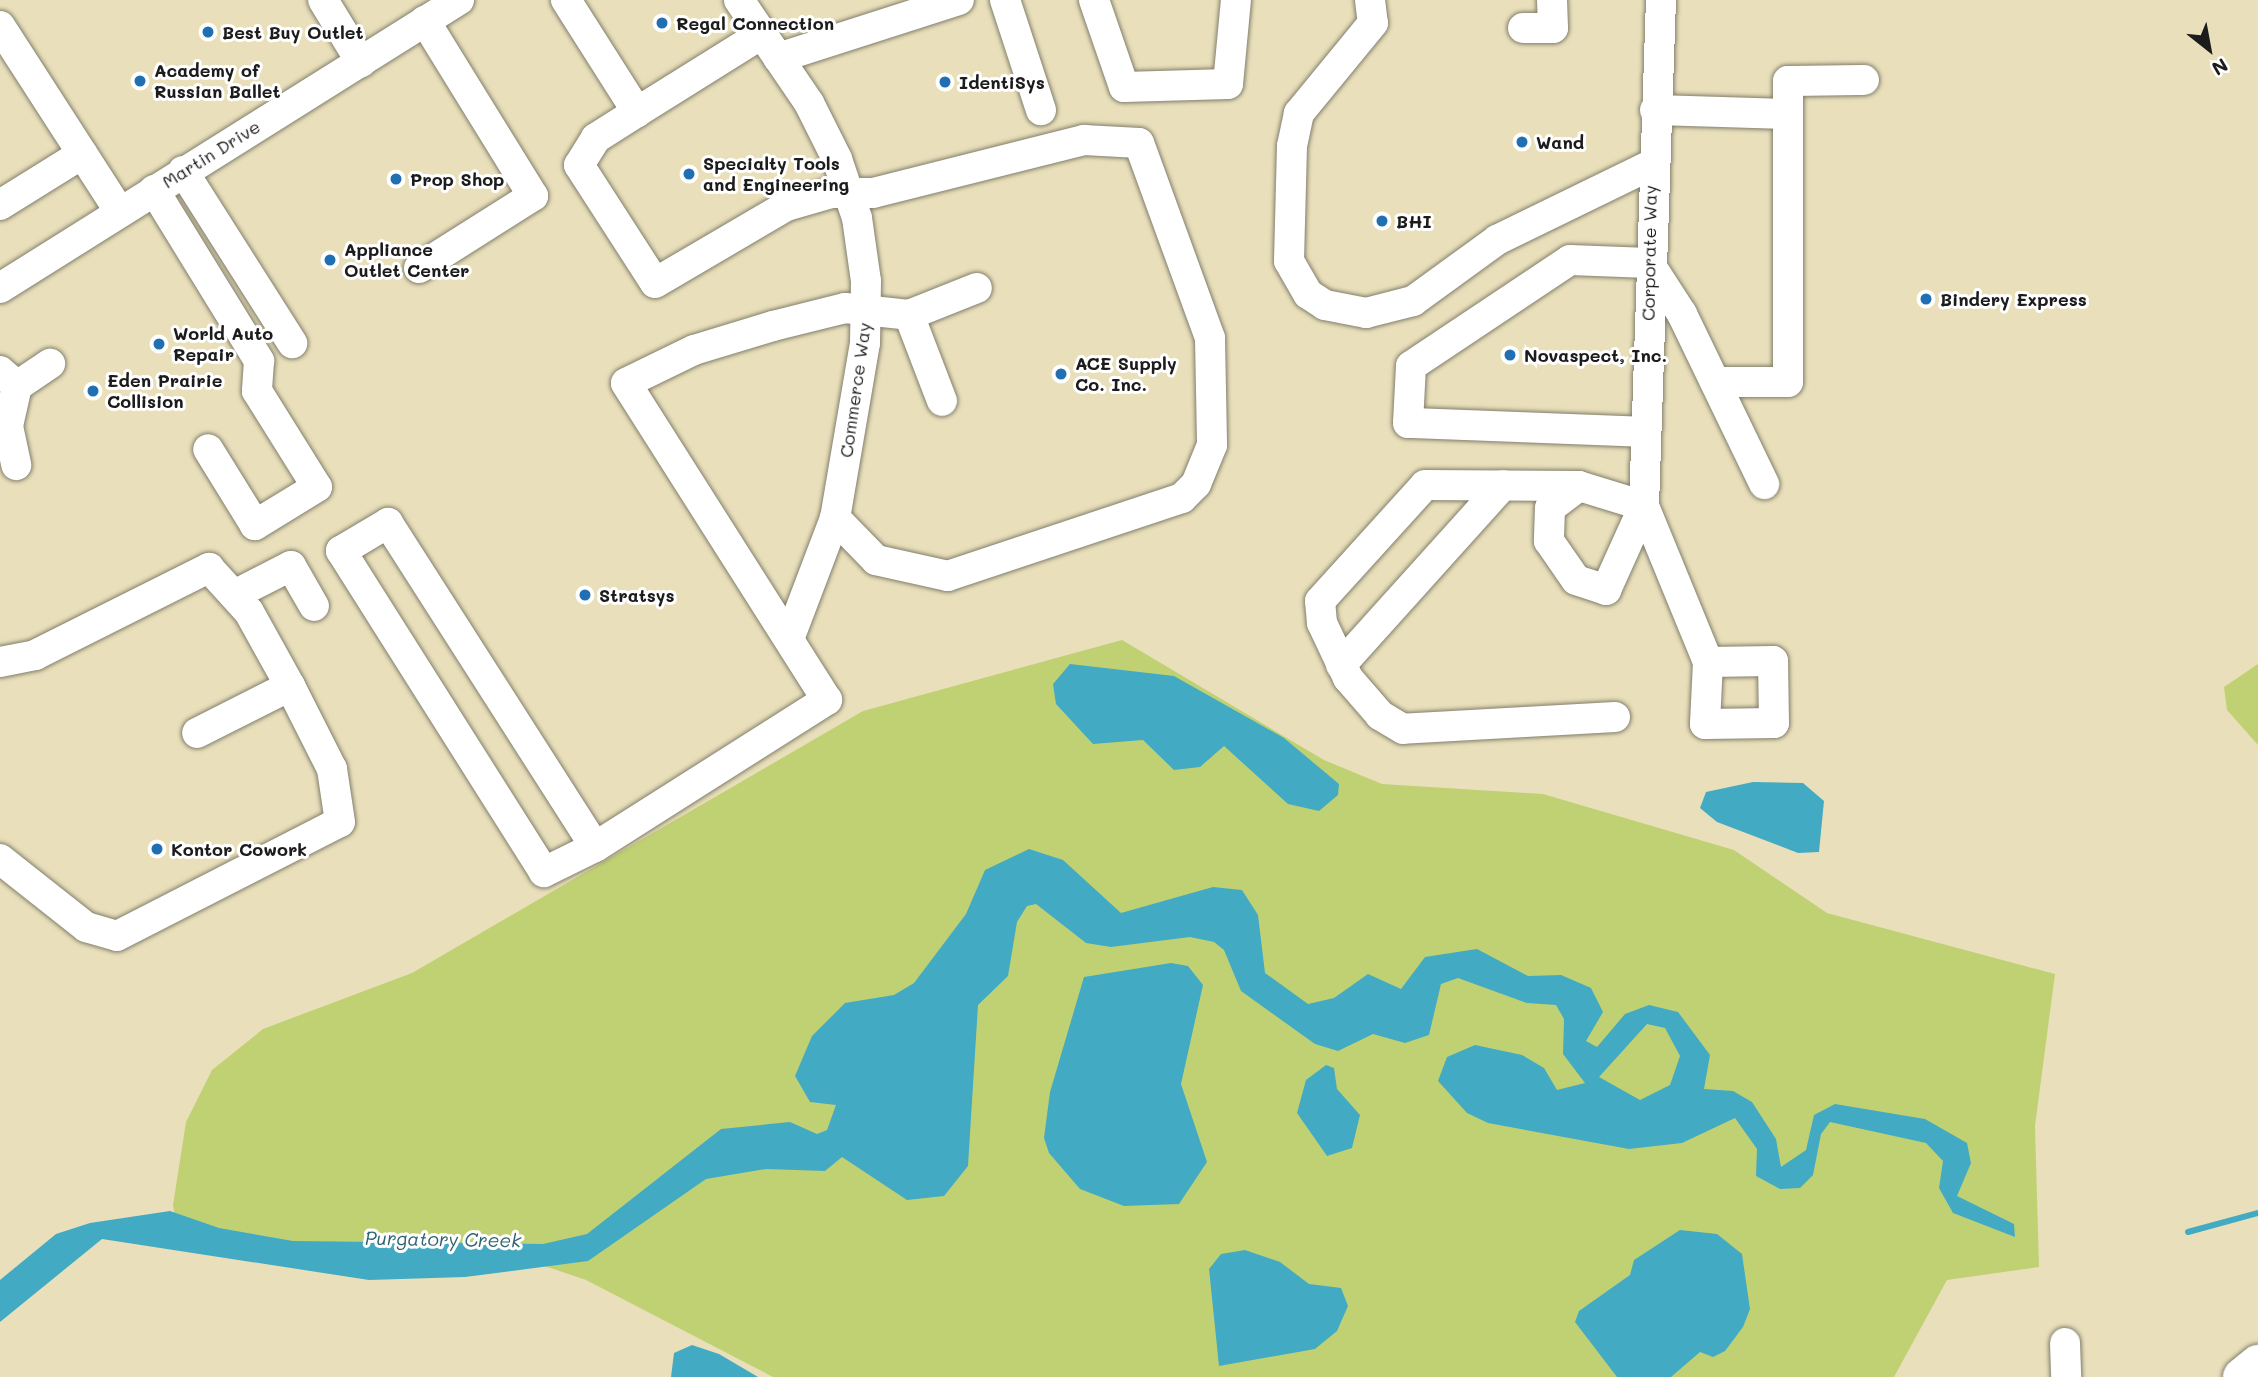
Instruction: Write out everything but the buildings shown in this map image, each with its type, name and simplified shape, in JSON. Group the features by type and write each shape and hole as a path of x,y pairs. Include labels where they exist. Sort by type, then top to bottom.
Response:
{"main road":[{"path":"2242,1377 2258,1364"}],"street":[{"path":"323,0 361,62"},
{"name":"Martin Drive","path":"0,288 459,0"},
{"path":"566,0 637,112"},
{"name":"Commerce Way","path":"739,0 809,103 850,194 866,312 835,518 789,639"},
{"path":"835,518 876,560 897,569 969,574 1182,498 1206,468 1212,446 1210,338 1139,143 1084,140 850,194 786,206 655,283 579,165 596,138 637,112 770,46 959,0"},
{"path":"1005,0 1041,110"},
{"path":"1094,0 1124,87 1228,84 1236,0"},
{"path":"1370,0 1373,23 1299,113 1292,146 1289,261 1308,294 1325,306 1366,313 1413,301 1497,240 1651,165"},
{"path":"1522,28 1553,28 1552,0"},
{"name":"Corporate Way","path":"1644,506 1651,165 1661,0"},
{"path":"419,268 533,195 425,21"},
{"path":"0,26 119,211"},
{"path":"1715,382 1788,382 1788,81 1864,80"},
{"path":"1655,110 1788,114"},
{"path":"0,205 82,154"},
{"path":"183,171 292,343"},
{"path":"153,190 258,361 257,391 317,486 255,525 208,449"},
{"path":"1646,432 1408,423 1411,366 1570,260 1649,262 1715,382 1764,484"},
{"path":"595,847 388,523 341,551 544,872 595,847 827,699 625,383 694,350 773,326 845,308 909,315 977,288"},
{"path":"909,315 942,401"},
{"path":"16,465 8,426 8,379 50,365"},
{"path":"1615,718 1404,729 1380,715 1341,665 1320,601 1424,485 1579,486 1644,506"},
{"path":"1341,665 1503,485"},
{"path":"1579,486 1559,495 1547,525 1556,557 1592,587 1606,590 1644,506"},
{"path":"1644,506 1708,662"},
{"path":"234,595 291,566 314,606"},
{"path":"0,662 34,655 209,568 234,595 290,686 332,769 340,822 117,936 86,927 0,859"},
{"path":"197,733 290,686"},
{"path":"2066,1343 2066,1377"}],"green space":[{"path":"1122,640 1324,760 1382,784 1543,794 1734,850 1827,913 2055,974 2035,1126 2039,1267 1947,1280 1894,1377 773,1377 586,1280 530,1261 178,1236 173,1205 186,1122 212,1070 263,1029 412,973 863,711"},
{"path":"2258,664 2258,745 2227,710 2224,687"}],"water":[{"path":"1070,664 1174,676 1284,738 1339,784 1338,795 1319,811 1288,804 1224,746 1200,767 1174,770 1143,740 1093,744 1056,704 1053,684"},
{"path":"1753,782 1803,783 1824,801 1819,852 1798,853 1717,822 1700,808 1706,792"},
{"path":"1029,849 1063,860 1121,913 1213,887 1242,890 1258,915 1265,973 1308,1004 1334,998 1368,974 1401,989 1425,957 1477,949 1528,976 1561,975 1591,988 1603,1012 1586,1041 1597,1047 1625,1014 1649,1005 1678,1012 1710,1055 1704,1089 1733,1091 1752,1102 1776,1139 1781,1167 1806,1150 1814,1115 1835,1104 1925,1119 1967,1143 1971,1163 1957,1196 2014,1224 2015,1237 1953,1213 1939,1188 1943,1161 1926,1143 1830,1122 1821,1134 1813,1175 1800,1188 1780,1189 1756,1176 1757,1149 1735,1118 1682,1143 1629,1149 1488,1123 1467,1113 1438,1081 1447,1057 1475,1045 1522,1055 1544,1068 1557,1090 1585,1083 1563,1054 1564,1019 1556,1005 1527,1003 1458,978 1441,984 1429,1035 1405,1043 1373,1034 1338,1051 1315,1044 1241,991 1224,950 1214,942 1190,937 1111,947 1086,943 1036,904 1027,906 1017,922 1008,976 978,1005 968,1166 944,1196 907,1200 842,1157 825,1171 766,1169 706,1179 588,1261 465,1277 369,1280 102,1239 0,1322 0,1280 56,1234 90,1223 170,1211 219,1228 293,1241 543,1244 587,1234 721,1129 790,1122 817,1134 827,1130 836,1105 810,1102 795,1076 812,1036 845,1003 894,995 914,983 966,914 985,870","holes":["1647,1024 1665,1028 1680,1056 1670,1085 1640,1100 1599,1077"]},
{"path":"1171,963 1188,966 1203,985 1181,1084 1207,1162 1179,1204 1124,1206 1080,1189 1049,1153 1044,1138 1050,1092 1084,977"},
{"path":"1326,1065 1334,1068 1337,1089 1360,1115 1352,1148 1327,1156 1297,1113 1306,1080"},
{"path":"1680,1230 1717,1234 1742,1254 1750,1309 1743,1327 1725,1351 1713,1357 1700,1352 1671,1377 1617,1377 1575,1322 1579,1311 1630,1275 1634,1260"},
{"path":"1245,1250 1280,1262 1309,1284 1341,1288 1348,1306 1337,1331 1315,1349 1219,1366 1209,1269 1221,1254"},
{"path":"692,1345 719,1354 758,1377 671,1377 674,1353"}],"waterway":[{"name":"Purgatory Creek","path":"2188,1232 2258,1213"}],"place":[{"name":"Regal Connection","path":"662,23"},
{"name":"Best Buy Outlet","path":"208,32"},
{"name":"Academy of Russian Ballet","path":"140,81"},
{"name":"IdentiSys","path":"945,82"},
{"name":"Wand","path":"1522,142"},
{"name":"Specialty Tools and Engineering","path":"689,174"},
{"name":"Prop Shop","path":"396,179"},
{"name":"BHI","path":"1382,221"},
{"name":"Appliance Outlet Center","path":"330,260"},
{"name":"Bindery Express","path":"1926,299"},
{"name":"World Auto Repair","path":"159,344"},
{"name":"Novaspect, Inc.","path":"1510,355"},
{"name":"ACE Supply Co. Inc.","path":"1061,374"},
{"name":"Eden Prairie Collision","path":"93,391"},
{"name":"Stratsys","path":"585,595"},
{"name":"Kontor Cowork","path":"157,849"}]}
